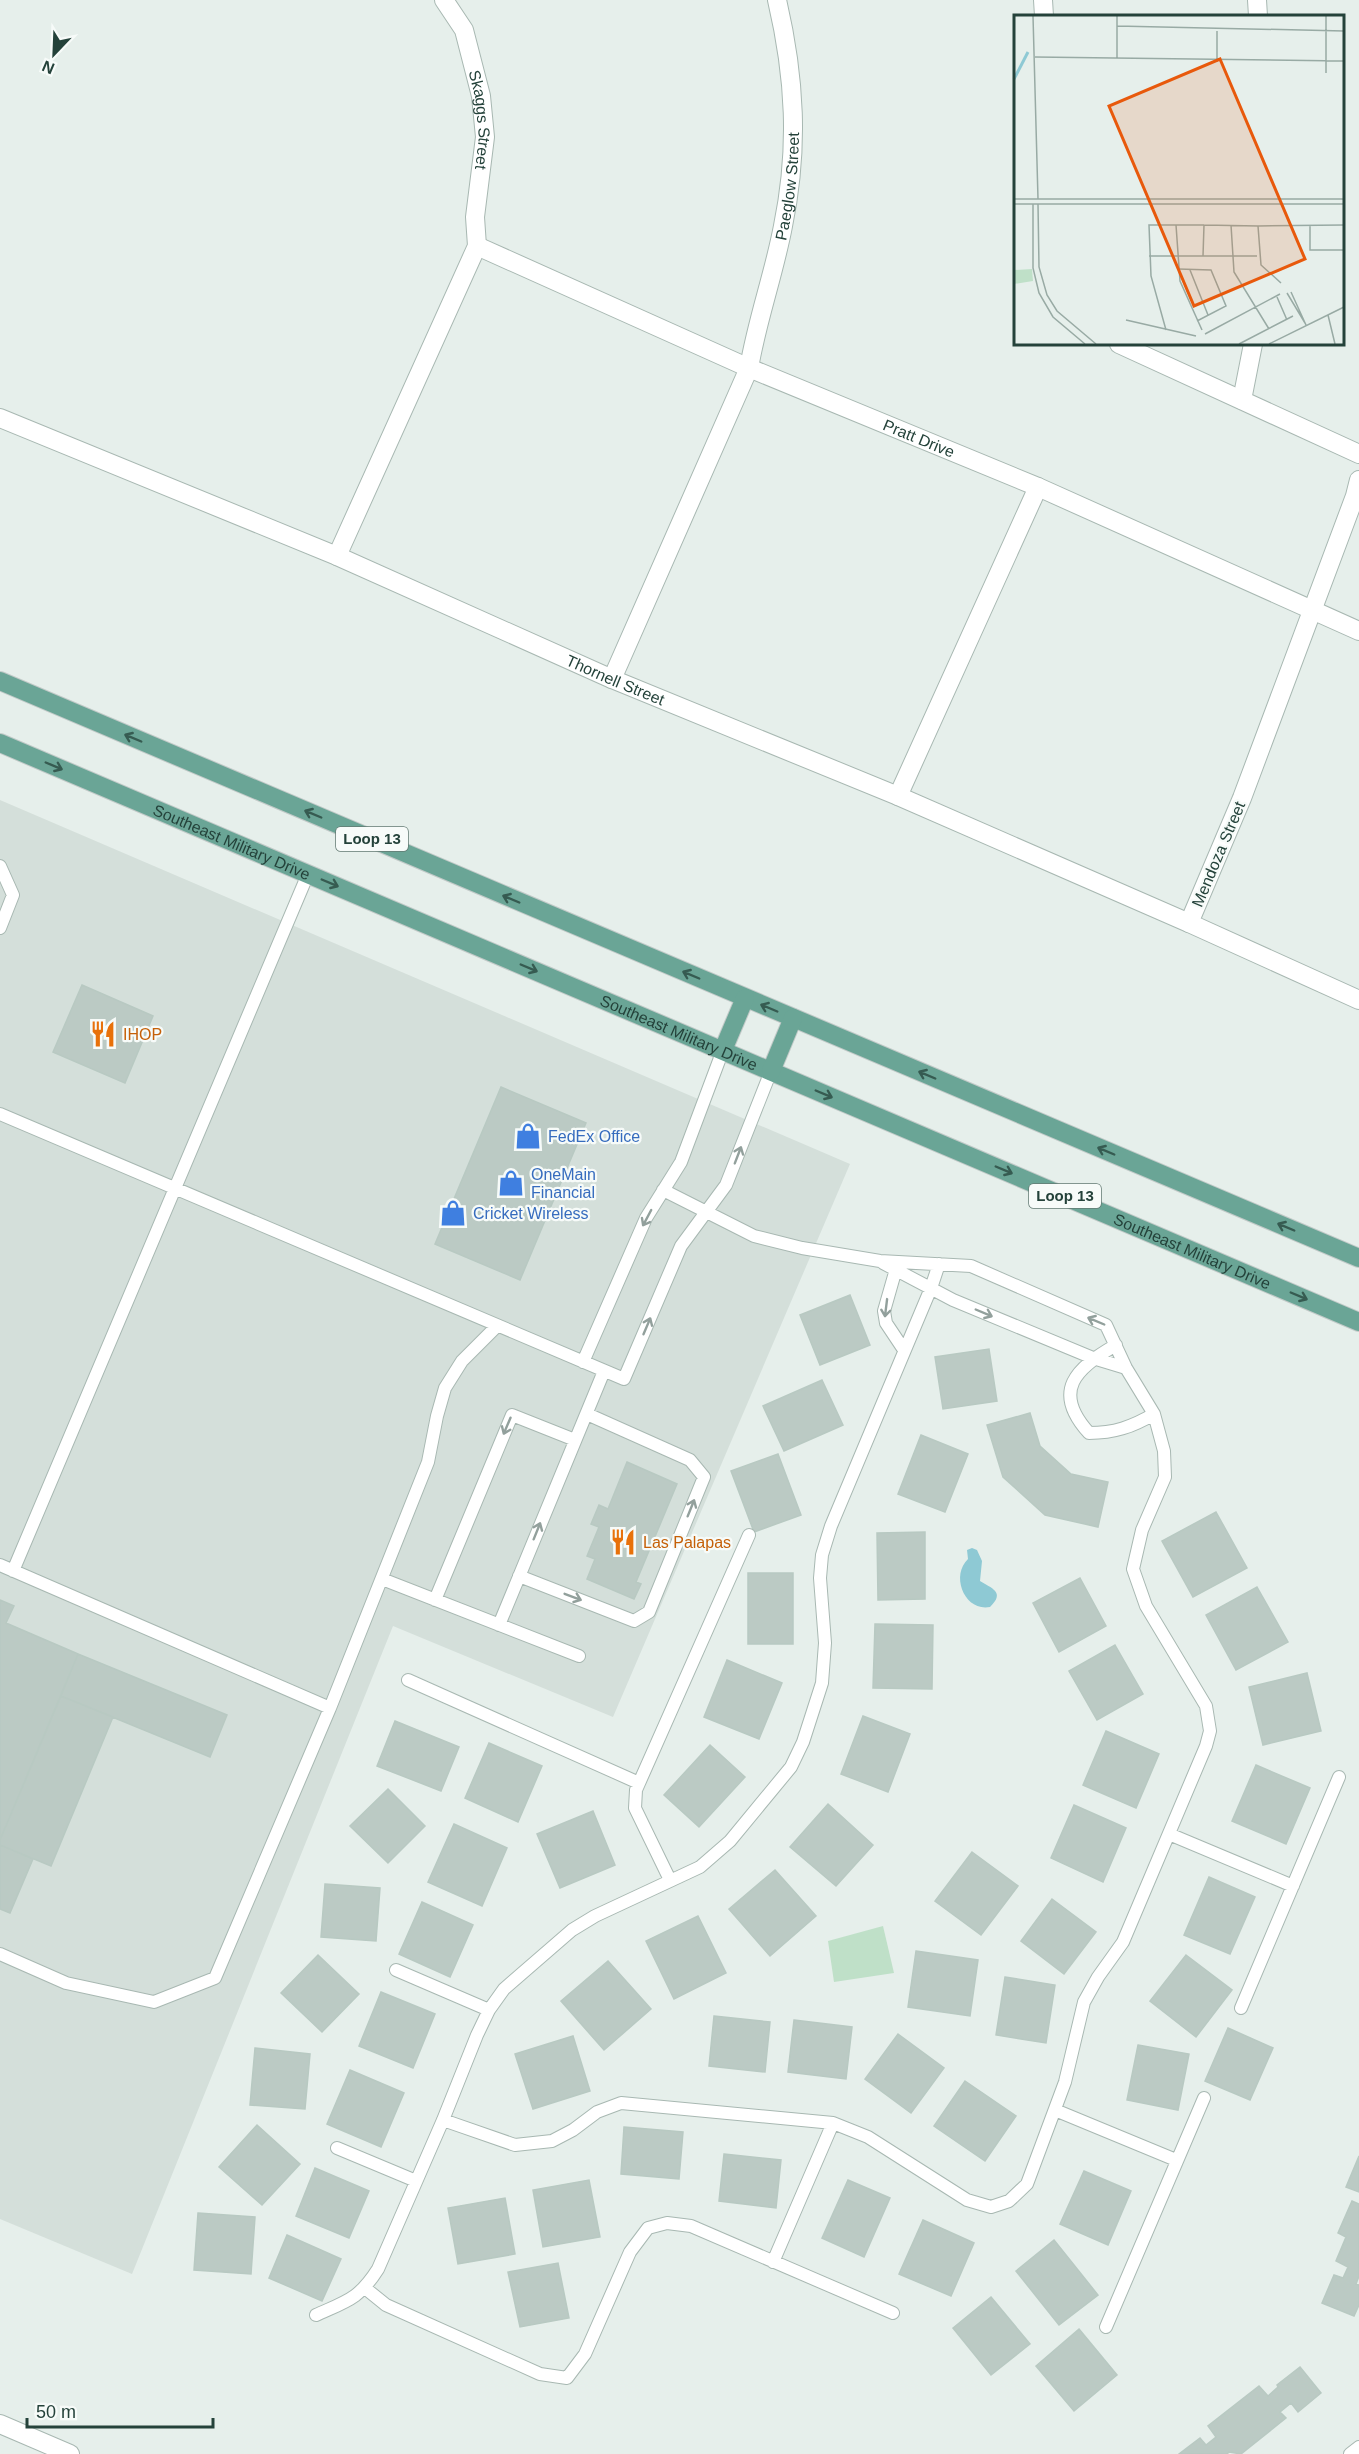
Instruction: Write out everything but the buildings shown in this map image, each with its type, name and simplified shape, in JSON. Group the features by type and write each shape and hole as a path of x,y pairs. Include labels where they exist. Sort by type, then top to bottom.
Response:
{"main road":[{"name":"Loop 13","path":"0,681 1359,1258"},
{"name":"Southeast Military Drive","path":"0,743 1359,1322"},
{"path":"723,1050 745,998"},
{"path":"771,1071 793,1018"}],"street":[{"name":"Skaggs Street","path":"444,0 464,30 481,96 485,137 475,217 477,246"},
{"name":"Paeglow Street","path":"612,679 749,368 753,342 783,227 791,176 794,124 791,72 777,0"},
{"path":"1043,0 1044,15"},
{"path":"1257,0 1258,15"},
{"name":"Pratt Drive","path":"477,246 749,368 1038,487 1359,631"},
{"path":"336,556 477,246"},
{"path":"1121,345 1359,454"},
{"path":"1242,400 1253,345"},
{"name":"Thornell Street","path":"0,418 336,556 612,679 898,796 1189,923"},
{"name":"Mendoza Street","path":"1359,480 1242,798 1189,923 1359,1000"},
{"path":"898,796 1038,487"},
{"path":"0,2424 34,2447 70,2454"}],"lane":[{"path":"0,866 13,895 0,928"},
{"path":"13,1571 308,874"},
{"path":"583,1362 646,1218 681,1162 723,1050"},
{"path":"0,1114 624,1380 681,1246 726,1185 771,1071"},
{"path":"663,1190 754,1236 802,1248 880,1261 896,1266 953,1300 1093,1358 1126,1368"},
{"path":"443,2120 515,2145 552,2141 573,2130 597,2112 621,2103 833,2123 868,2137 967,2200 991,2207 1009,2201 1027,2184 1065,2082 1084,2002 1098,1977 1123,1942 1206,1746 1210,1731 1206,1706 1146,1606 1133,1569 1142,1530 1165,1477 1164,1451 1154,1414 1126,1368 1106,1325 971,1266 939,1264 896,1266"},
{"path":"316,2315 349,2300 365,2288 378,2269 489,2010 504,1989 572,1930 595,1916 699,1867 730,1841 791,1767 803,1742 822,1683 825,1644 820,1578 822,1555 831,1526 939,1264"},
{"path":"896,1266 884,1311 886,1323 904,1350"},
{"path":"0,1954 66,1983 154,2002 215,1978 330,1707 428,1462 436,1416 445,1388 462,1361 497,1326"},
{"path":"1116,1345 1093,1358 1076,1376 1069,1400 1074,1417 1089,1433 1110,1433 1133,1426 1154,1414"},
{"path":"499,1625 604,1371"},
{"path":"519,1576 634,1621 649,1612 704,1477 690,1460 587,1414"},
{"path":"435,1600 512,1415 575,1440"},
{"path":"670,1880 635,1808 636,1790 749,1535"},
{"path":"0,1565 330,1707"},
{"path":"382,1579 579,1656"},
{"path":"408,1680 639,1783"},
{"path":"1241,2008 1340,1777"},
{"path":"1169,1834 1293,1886"},
{"path":"396,1970 489,2010"},
{"path":"1106,2327 1204,2098"},
{"path":"1055,2110 1176,2160"},
{"path":"773,2262 833,2123"},
{"path":"338,2148 416,2181"},
{"path":"365,2288 386,2305 540,2374 567,2378 585,2354 630,2252 648,2228 667,2223 691,2226 893,2313"},
{"path":"1350,2454 1359,2447"}],"shaded area":[{"path":"0,800 850,1164 613,1717 393,1626 132,2274 0,2219"}],"green space":[{"path":"883,1926 894,1973 834,1982 828,1941"}],"water":[{"path":"972,1548 977,1550 982,1561 980,1581 997,1594 995,1602 990,1607 973,1604 967,1598 960,1583 960,1574 968,1559 967,1550"}],"place":[{"name":"IHOP","path":"103,1034"},
{"name":"FedEx Office","path":"528,1136"},
{"name":"OneMain Financial","path":"511,1183"},
{"name":"Cricket Wireless","path":"453,1213"},
{"name":"Las Palapas","path":"623,1542"}]}
